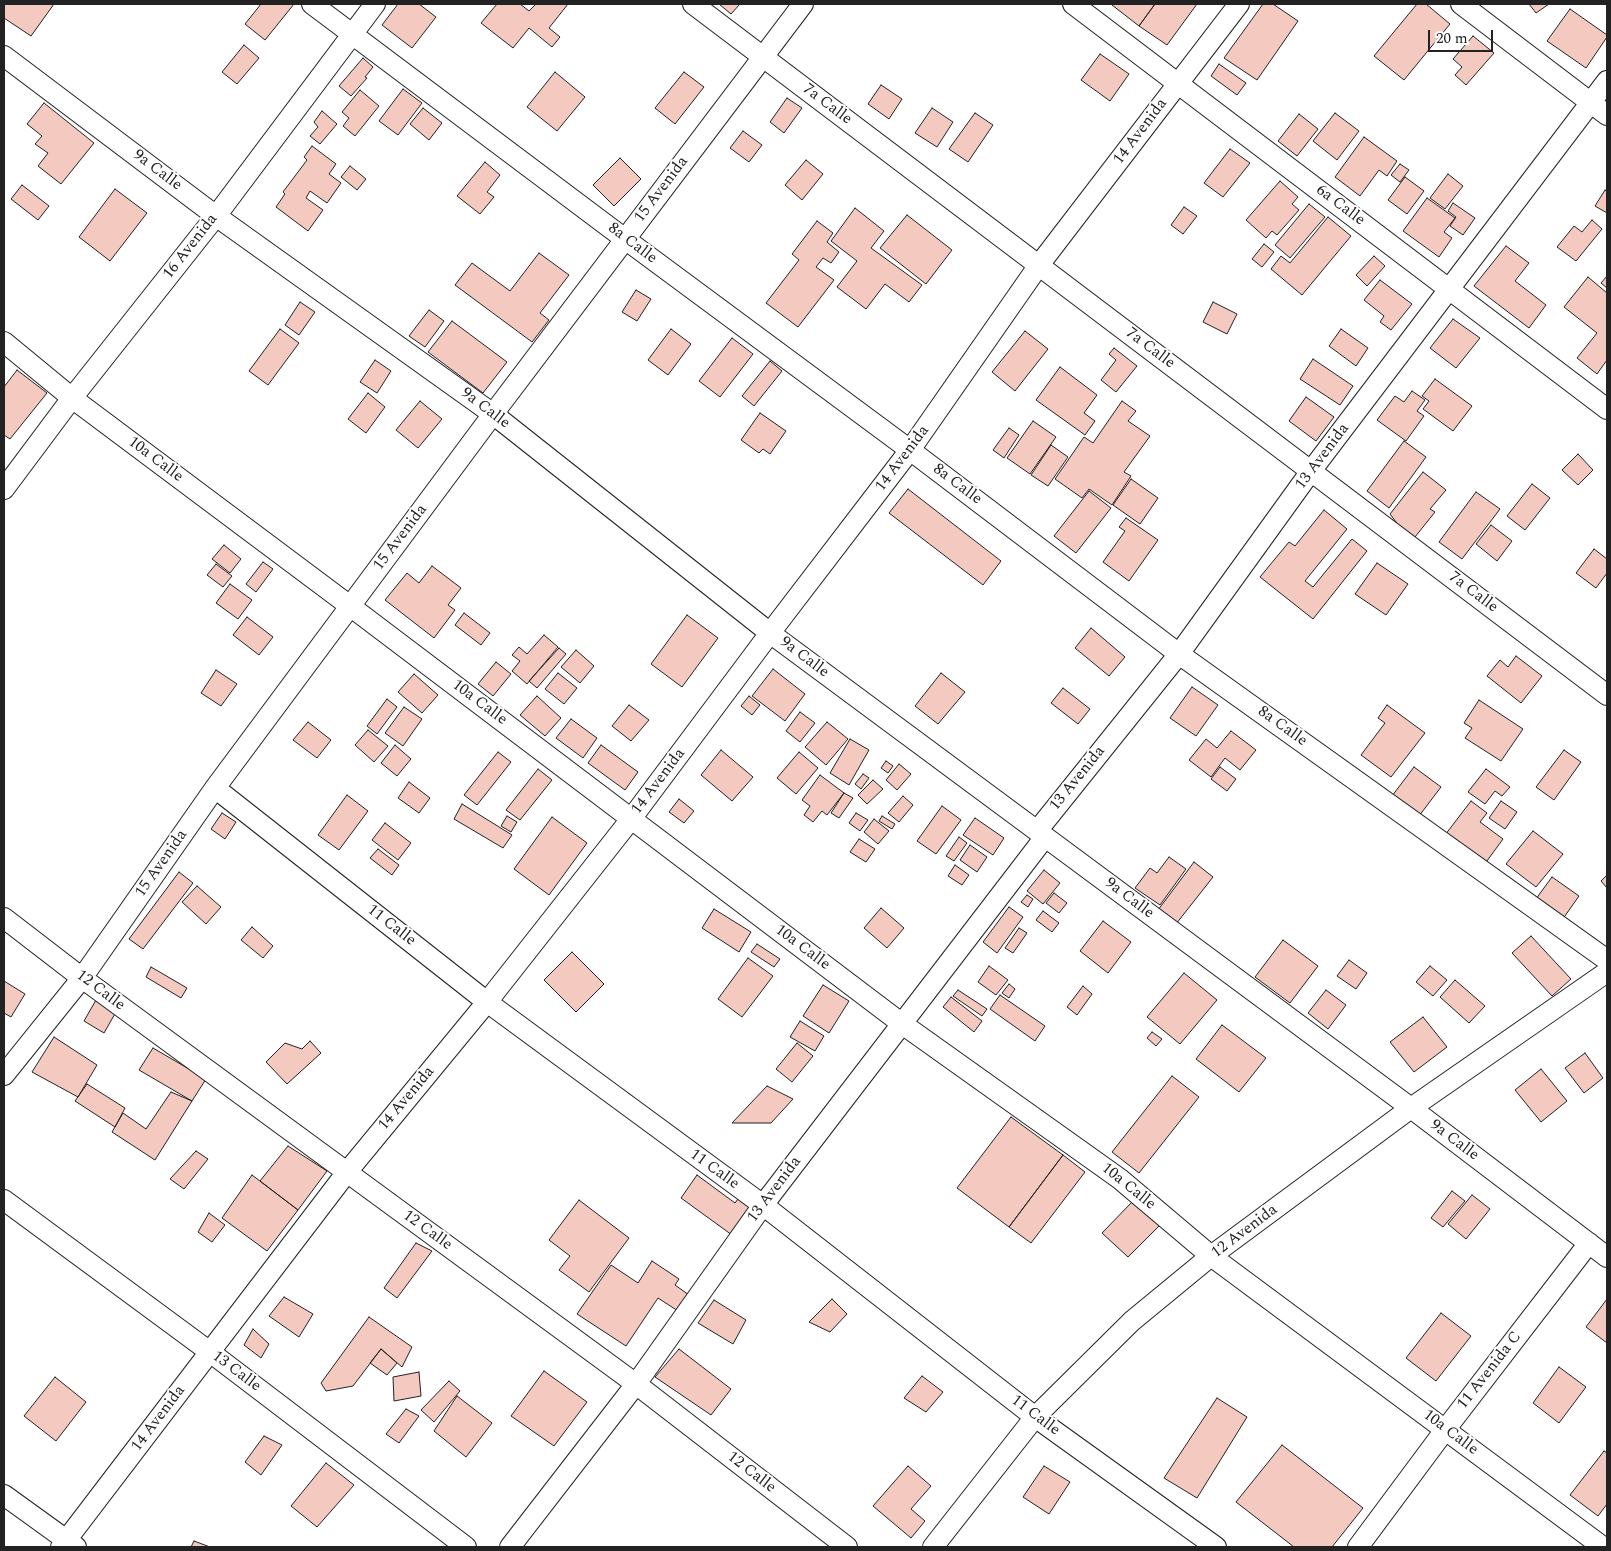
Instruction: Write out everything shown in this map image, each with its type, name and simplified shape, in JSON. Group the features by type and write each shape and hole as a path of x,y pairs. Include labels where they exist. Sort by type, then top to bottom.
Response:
{"street":[{"name":"8a Calle","path":"312,4 1180,654 1607,960"},
{"name":"16 Avenida","path":"4,489 72,398 216,216 375,4"},
{"name":"7a Calle","path":"693,4 1607,695"},
{"name":"15 Avenida","path":"4,1075 82,978 215,788 493,414 803,4"},
{"name":"6a Calle","path":"1073,4 1607,409"},
{"name":"14 Avenida","path":"68,1545 210,1352 347,1172 487,1002 631,819 910,450 1039,265 1239,4"},
{"path":"1461,4 1607,115"},
{"name":"9a Calle","path":"4,56 216,216 493,414 770,633 1411,1108 1607,1257"},
{"name":"13 Avenida","path":"510,1547 636,1384 763,1205 1041,834 1180,654 1311,471 1607,81"},
{"name":"10a Calle","path":"4,342 72,398 901,1023 1120,1179 1211,1256 1604,1547"},
{"name":"11 Calle","path":"215,788 487,1002 763,1205 1035,1417 1216,1547"},
{"name":"12 Calle","path":"4,918 82,978 636,1384 847,1547"},
{"name":"12 Avenida","path":"933,1547 1035,1417 1132,1321 1211,1256 1411,1108 1607,972"},
{"name":"13 Calle","path":"4,1200 210,1352 466,1547"},
{"name":"11 Avenida C","path":"1358,1547 1445,1430 1589,1243"},
{"path":"4,1495 68,1545"}],"building":[{"path":"4,4 54,4 31,36 4,18"},
{"path":"261,4 294,4 265,40 245,24"},
{"path":"398,4 419,4 436,17 412,48 382,25"},
{"path":"497,4 520,4 529,11 536,4 568,4 549,28 560,37 552,47 529,28 513,48 481,23"},
{"path":"719,4 740,4 731,14"},
{"path":"1113,4 1155,4 1139,26"},
{"path":"1155,4 1197,4 1167,45 1139,26"},
{"path":"1263,4 1273,4 1298,21 1257,80 1224,58"},
{"path":"1417,4 1426,4 1450,24 1404,80 1374,56"},
{"path":"1529,4 1549,4 1536,13"},
{"path":"1570,9 1607,35 1586,68 1547,41"},
{"path":"1473,36 1494,53 1466,85 1455,75 1462,67 1453,59"},
{"path":"244,45 259,58 237,84 222,72"},
{"path":"1100,54 1129,74 1110,101 1081,80"},
{"path":"363,58 373,67 365,77 367,78 351,96 339,86"},
{"path":"1219,64 1246,83 1237,95 1211,76"},
{"path":"555,72 585,97 557,131 527,107"},
{"path":"684,72 704,87 675,124 655,108"},
{"path":"881,85 902,99 889,119 868,104"},
{"path":"403,89 422,103 398,135 379,121"},
{"path":"360,90 379,106 355,136 343,126 349,118 342,112"},
{"path":"787,98 802,108 784,133 770,122"},
{"path":"44,103 94,143 61,184 38,166 48,153 35,144 42,136 27,124"},
{"path":"423,108 442,123 429,140 410,124"},
{"path":"932,108 953,122 937,147 915,133"},
{"path":"322,111 337,124 320,144 310,136 318,127 314,122"},
{"path":"975,113 993,125 968,162 949,149"},
{"path":"1335,113 1359,131 1337,160 1313,141"},
{"path":"1299,114 1318,129 1297,156 1278,141"},
{"path":"743,131 762,145 749,162 730,148"},
{"path":"1364,137 1397,161 1387,176 1379,170 1360,196 1335,177"},
{"path":"312,146 336,164 329,174 341,183 327,203 310,191 306,198 323,210 308,231 276,207 285,194 283,192 307,160 304,157"},
{"path":"1230,149 1250,163 1223,197 1204,183"},
{"path":"620,158 641,179 614,206 593,185"},
{"path":"806,160 823,174 802,200 785,185"},
{"path":"485,162 500,175 487,192 494,197 480,214 457,196"},
{"path":"1400,164 1409,170 1400,182 1391,175"},
{"path":"350,166 366,179 357,190 341,177"},
{"path":"1448,174 1463,186 1445,209 1430,198"},
{"path":"1405,177 1424,191 1407,214 1388,200"},
{"path":"1280,181 1298,197 1292,204 1299,210 1277,235 1272,231 1266,238 1246,220"},
{"path":"22,185 49,206 38,220 11,199"},
{"path":"115,189 147,213 110,261 79,237"},
{"path":"1605,190 1607,192 1607,213 1595,206"},
{"path":"1427,198 1455,218 1444,232 1452,238 1439,257 1403,231"},
{"path":"1453,203 1475,218 1463,235 1450,226 1456,217 1448,211"},
{"path":"1309,204 1325,217 1290,258 1275,245"},
{"path":"1184,207 1197,216 1183,234 1171,225"},
{"path":"855,208 884,231 871,248 922,285 909,302 885,284 866,309 837,287 857,261 831,241"},
{"path":"907,215 952,250 926,284 880,248"},
{"path":"1328,217 1351,236 1302,295 1271,269 1281,256 1290,263"},
{"path":"1592,220 1602,229 1576,261 1557,247 1574,226 1582,232"},
{"path":"817,221 833,233 827,242 839,252 831,263 823,258 816,267 834,280 798,327 766,303 799,260 792,254"},
{"path":"1264,244 1274,252 1262,267 1252,259"},
{"path":"1506,246 1529,263 1515,281 1546,305 1529,328 1474,286"},
{"path":"539,253 569,275 540,313 549,320 532,342 455,285 472,263 510,291"},
{"path":"1374,256 1385,266 1367,286 1356,275"},
{"path":"1607,276 1607,288 1601,283"},
{"path":"1588,277 1607,293 1607,360 1597,374 1577,358 1597,333 1564,307"},
{"path":"1380,280 1412,304 1391,330 1380,322 1384,316 1364,300"},
{"path":"636,290 651,299 637,321 622,312"},
{"path":"300,302 315,312 299,335 285,325"},
{"path":"1213,302 1237,314 1227,334 1203,322"},
{"path":"429,310 444,321 425,347 409,336"},
{"path":"1453,319 1480,338 1456,368 1430,348"},
{"path":"452,321 507,362 483,393 428,352"},
{"path":"280,329 299,343 268,385 249,371"},
{"path":"671,329 691,344 668,375 648,360"},
{"path":"1341,329 1368,348 1356,366 1329,346"},
{"path":"1025,331 1048,349 1015,391 992,372"},
{"path":"732,338 753,354 720,397 699,381"},
{"path":"1114,348 1137,366 1116,392 1101,380 1116,360 1109,354"},
{"path":"1313,359 1353,386 1340,405 1300,379"},
{"path":"375,360 391,371 377,393 360,382"},
{"path":"770,361 782,371 754,406 742,396"},
{"path":"1060,367 1097,395 1084,413 1095,421 1085,435 1036,400"},
{"path":"17,370 47,393 10,439 4,435 4,387"},
{"path":"1435,379 1472,406 1453,431 1423,409 1429,401 1422,396"},
{"path":"1412,391 1425,400 1417,411 1424,416 1406,441 1377,420 1395,396 1404,402"},
{"path":"368,393 385,407 366,433 348,419"},
{"path":"1306,397 1334,417 1316,441 1289,421"},
{"path":"420,401 442,419 418,448 396,430"},
{"path":"1122,401 1136,411 1128,421 1150,436 1124,472 1131,476 1112,505 1089,489 1082,498 1055,479 1084,437 1093,443"},
{"path":"760,413 786,431 770,454 763,449 759,453 741,440"},
{"path":"1033,421 1056,437 1030,474 1007,458"},
{"path":"1009,428 1019,435 1004,458 993,450"},
{"path":"1404,441 1426,457 1389,508 1367,491"},
{"path":"1051,445 1068,457 1048,486 1031,475"},
{"path":"1578,454 1593,470 1578,485 1562,470"},
{"path":"1423,472 1446,490 1430,509 1435,512 1411,542 1390,514"},
{"path":"1131,479 1158,498 1140,524 1113,505"},
{"path":"1532,484 1550,498 1525,530 1507,516"},
{"path":"908,489 1001,561 983,585 889,513"},
{"path":"1089,491 1111,508 1076,553 1054,536"},
{"path":"1476,492 1500,509 1462,559 1439,542"},
{"path":"1324,510 1347,529 1305,581 1313,587 1352,539 1367,551 1313,619 1260,577 1289,542 1295,546"},
{"path":"1126,518 1158,540 1129,581 1103,562 1125,531 1119,527"},
{"path":"1491,525 1512,541 1497,561 1476,544"},
{"path":"224,545 241,559 230,573 212,559"},
{"path":"1594,549 1607,559 1607,573 1596,588 1576,573"},
{"path":"263,562 273,569 256,592 246,584"},
{"path":"1377,563 1408,584 1386,615 1355,594"},
{"path":"216,564 232,576 223,587 207,575"},
{"path":"432,566 461,588 448,605 455,610 434,638 385,600 407,573 419,583"},
{"path":"230,584 252,600 238,619 216,603"},
{"path":"464,613 490,633 481,645 455,625"},
{"path":"687,615 718,638 682,687 651,664"},
{"path":"247,617 273,637 259,655 233,635"},
{"path":"1091,628 1125,657 1109,676 1075,648"},
{"path":"544,635 558,647 527,684 512,671 520,661 512,655 519,647 527,654"},
{"path":"559,648 566,654 537,688 529,681"},
{"path":"576,650 594,666 580,683 561,667"},
{"path":"1516,656 1542,676 1521,703 1487,676 1500,660 1508,667"},
{"path":"496,662 511,674 493,696 478,684"},
{"path":"773,669 805,694 785,721 752,696"},
{"path":"216,670 237,684 221,706 201,693"},
{"path":"558,673 577,688 564,704 545,689"},
{"path":"941,673 965,692 938,724 915,706"},
{"path":"414,674 438,695 422,713 398,692"},
{"path":"1192,687 1218,705 1196,736 1170,718"},
{"path":"1063,688 1090,709 1078,724 1051,703"},
{"path":"537,696 561,718 545,736 520,715"},
{"path":"749,696 760,705 752,715 741,706"},
{"path":"387,699 397,707 377,734 367,726"},
{"path":"1479,700 1523,729 1501,761 1465,738 1472,728 1464,723"},
{"path":"629,705 649,720 631,741 612,726"},
{"path":"1387,705 1425,733 1391,777 1361,755 1385,723 1378,718"},
{"path":"404,707 422,719 403,746 385,733"},
{"path":"800,712 815,723 800,742 786,731"},
{"path":"571,719 597,738 583,758 556,738"},
{"path":"308,722 331,740 317,758 293,740"},
{"path":"827,722 848,739 826,765 805,747"},
{"path":"368,730 388,746 374,762 355,745"},
{"path":"1231,731 1256,750 1240,770 1225,758 1211,777 1189,760 1206,739 1217,748"},
{"path":"850,739 869,750 849,785 830,773"},
{"path":"395,745 411,759 397,776 381,763"},
{"path":"601,745 638,772 625,790 588,763"},
{"path":"721,750 753,777 732,801 701,775"},
{"path":"1564,750 1581,762 1554,800 1536,787"},
{"path":"498,752 511,762 477,805 464,795"},
{"path":"799,752 818,768 796,794 777,778"},
{"path":"886,761 893,766 888,773 881,768"},
{"path":"899,764 911,774 897,790 886,780"},
{"path":"1220,767 1236,779 1227,791 1211,779"},
{"path":"1414,767 1441,787 1419,816 1392,796"},
{"path":"538,769 552,780 520,820 506,810"},
{"path":"1486,769 1510,787 1502,796 1495,791 1485,804 1468,792"},
{"path":"863,774 869,778 861,789 855,784"},
{"path":"820,775 844,793 827,815 822,811 813,822 804,815 810,806 802,800"},
{"path":"873,780 883,789 867,804 858,795"},
{"path":"409,782 430,798 419,813 398,798"},
{"path":"844,793 853,798 839,818 831,813"},
{"path":"347,795 368,811 339,850 318,835"},
{"path":"903,796 913,805 899,822 888,813"},
{"path":"679,799 694,811 684,823 669,812"},
{"path":"1471,801 1487,813 1480,822 1503,839 1484,865 1445,835"},
{"path":"1501,801 1517,812 1505,829 1489,818"},
{"path":"462,804 512,835 503,848 454,819"},
{"path":"942,806 961,820 936,854 917,841"},
{"path":"222,813 236,822 225,839 211,829"},
{"path":"856,813 868,820 860,831 849,823"},
{"path":"507,816 517,822 511,832 501,826"},
{"path":"882,816 895,824 892,829 879,821"},
{"path":"552,817 587,843 549,895 514,869"},
{"path":"975,818 1004,838 993,855 963,835"},
{"path":"874,819 889,831 878,844 864,832"},
{"path":"385,823 411,843 398,860 372,840"},
{"path":"1533,831 1563,854 1536,887 1506,864"},
{"path":"959,837 967,843 954,861 946,856"},
{"path":"859,839 875,849 866,862 850,852"},
{"path":"970,845 987,857 977,872 960,860"},
{"path":"378,849 399,865 392,875 370,858"},
{"path":"1169,857 1186,869 1160,905 1135,888 1150,868 1157,873"},
{"path":"1194,862 1213,877 1176,924 1158,910"},
{"path":"955,865 969,875 962,885 948,876"},
{"path":"1044,870 1060,883 1043,904 1027,891"},
{"path":"179,872 193,883 143,949 129,939"},
{"path":"1607,875 1607,888 1601,881"},
{"path":"1552,877 1579,896 1560,923 1533,903"},
{"path":"197,886 221,907 206,924 182,902"},
{"path":"1054,893 1067,903 1059,913 1046,903"},
{"path":"1027,895 1033,899 1028,907 1021,902"},
{"path":"1009,907 1023,917 997,953 983,942"},
{"path":"881,908 904,928 887,948 864,928"},
{"path":"714,909 751,932 739,952 702,928"},
{"path":"1043,911 1059,923 1052,932 1036,920"},
{"path":"1103,921 1131,942 1108,973 1080,951"},
{"path":"252,927 273,946 263,958 241,940"},
{"path":"1019,928 1027,933 1013,953 1005,948"},
{"path":"1531,936 1571,979 1552,996 1512,953"},
{"path":"1283,940 1318,966 1290,1003 1255,977"},
{"path":"757,944 780,959 774,967 751,952"},
{"path":"572,952 604,984 576,1012 544,980"},
{"path":"748,958 773,976 742,1017 718,999"},
{"path":"1349,960 1367,973 1356,989 1337,976"},
{"path":"989,966 1008,980 996,995 978,982"},
{"path":"1430,966 1447,980 1433,996 1416,982"},
{"path":"151,967 187,988 181,998 146,977"},
{"path":"1184,973 1217,1000 1180,1044 1147,1017"},
{"path":"1455,980 1485,1006 1469,1023 1440,997"},
{"path":"4,981 25,994 11,1017 4,1013"},
{"path":"1009,984 1015,989 1009,998 1002,993"},
{"path":"823,985 849,1001 829,1033 803,1016"},
{"path":"1083,986 1092,994 1077,1015 1067,1007"},
{"path":"958,990 987,1009 982,1016 953,996"},
{"path":"1326,990 1346,1005 1328,1029 1308,1013"},
{"path":"1000,995 1045,1026 1035,1041 990,1009"},
{"path":"951,997 982,1021 974,1032 943,1007"},
{"path":"96,1000 116,1012 104,1033 84,1021"},
{"path":"1423,1017 1447,1047 1414,1072 1390,1042"},
{"path":"800,1021 824,1036 815,1051 790,1037"},
{"path":"1222,1025 1266,1058 1239,1092 1196,1059"},
{"path":"1152,1032 1162,1039 1156,1046 1147,1038"},
{"path":"54,1037 97,1065 78,1097 32,1072"},
{"path":"310,1041 321,1053 287,1084 266,1062 285,1043 302,1049"},
{"path":"797,1043 813,1056 792,1082 776,1069"},
{"path":"153,1048 206,1079 192,1101 139,1070"},
{"path":"1585,1053 1603,1078 1584,1093 1565,1068"},
{"path":"1541,1069 1567,1101 1541,1122 1515,1090"},
{"path":"1172,1076 1199,1097 1139,1173 1112,1152"},
{"path":"87,1084 125,1108 115,1127 75,1101"},
{"path":"767,1086 793,1099 771,1123 732,1123"},
{"path":"171,1092 192,1101 155,1160 112,1132 123,1113 146,1129"},
{"path":"1011,1117 1063,1155 1009,1227 957,1188"},
{"path":"288,1146 327,1171 298,1210 260,1181"},
{"path":"196,1151 208,1159 184,1189 170,1179"},
{"path":"1063,1155 1085,1172 1031,1243 1009,1227"},
{"path":"252,1175 298,1210 267,1251 222,1218"},
{"path":"697,1175 735,1203 740,1196 754,1205 732,1235 681,1198"},
{"path":"1452,1191 1465,1201 1443,1227 1431,1218"},
{"path":"1472,1195 1490,1209 1466,1239 1448,1224"},
{"path":"579,1200 629,1238 589,1292 559,1270 570,1256 549,1240"},
{"path":"1134,1200 1160,1225 1128,1257 1102,1233"},
{"path":"209,1213 225,1225 212,1242 198,1232"},
{"path":"416,1243 432,1251 397,1298 384,1288"},
{"path":"652,1261 679,1279 675,1285 689,1295 678,1311 658,1298 626,1346 577,1314 611,1265 638,1283"},
{"path":"284,1297 313,1314 299,1337 269,1316"},
{"path":"832,1299 847,1314 830,1332 809,1322"},
{"path":"1607,1299 1607,1343 1586,1327"},
{"path":"714,1300 746,1320 733,1344 698,1323"},
{"path":"1441,1313 1471,1336 1436,1381 1406,1358"},
{"path":"369,1317 412,1347 402,1367 381,1349 353,1386 326,1391 321,1383"},
{"path":"253,1329 269,1344 261,1358 244,1345"},
{"path":"381,1349 397,1363 387,1375 370,1363"},
{"path":"679,1349 731,1389 711,1415 655,1377"},
{"path":"1559,1367 1586,1387 1559,1423 1533,1403"},
{"path":"544,1371 587,1402 554,1446 511,1416"},
{"path":"419,1372 421,1396 394,1401 393,1377"},
{"path":"922,1376 943,1392 926,1412 904,1398"},
{"path":"55,1377 86,1402 56,1441 24,1416"},
{"path":"449,1381 460,1391 434,1422 421,1410"},
{"path":"457,1396 492,1423 466,1457 434,1431"},
{"path":"1217,1398 1247,1417 1197,1498 1164,1478"},
{"path":"406,1409 419,1416 399,1443 386,1434"},
{"path":"264,1436 282,1445 261,1475 245,1462"},
{"path":"1282,1445 1363,1508 1332,1547 1294,1547 1236,1502"},
{"path":"1604,1451 1607,1453 1607,1504 1598,1516 1570,1495"},
{"path":"326,1463 354,1485 317,1527 291,1506"},
{"path":"908,1466 931,1486 911,1509 925,1521 911,1538 873,1506"},
{"path":"1044,1466 1070,1482 1049,1514 1023,1497"},
{"path":"194,1541 210,1547 191,1547"}]}
